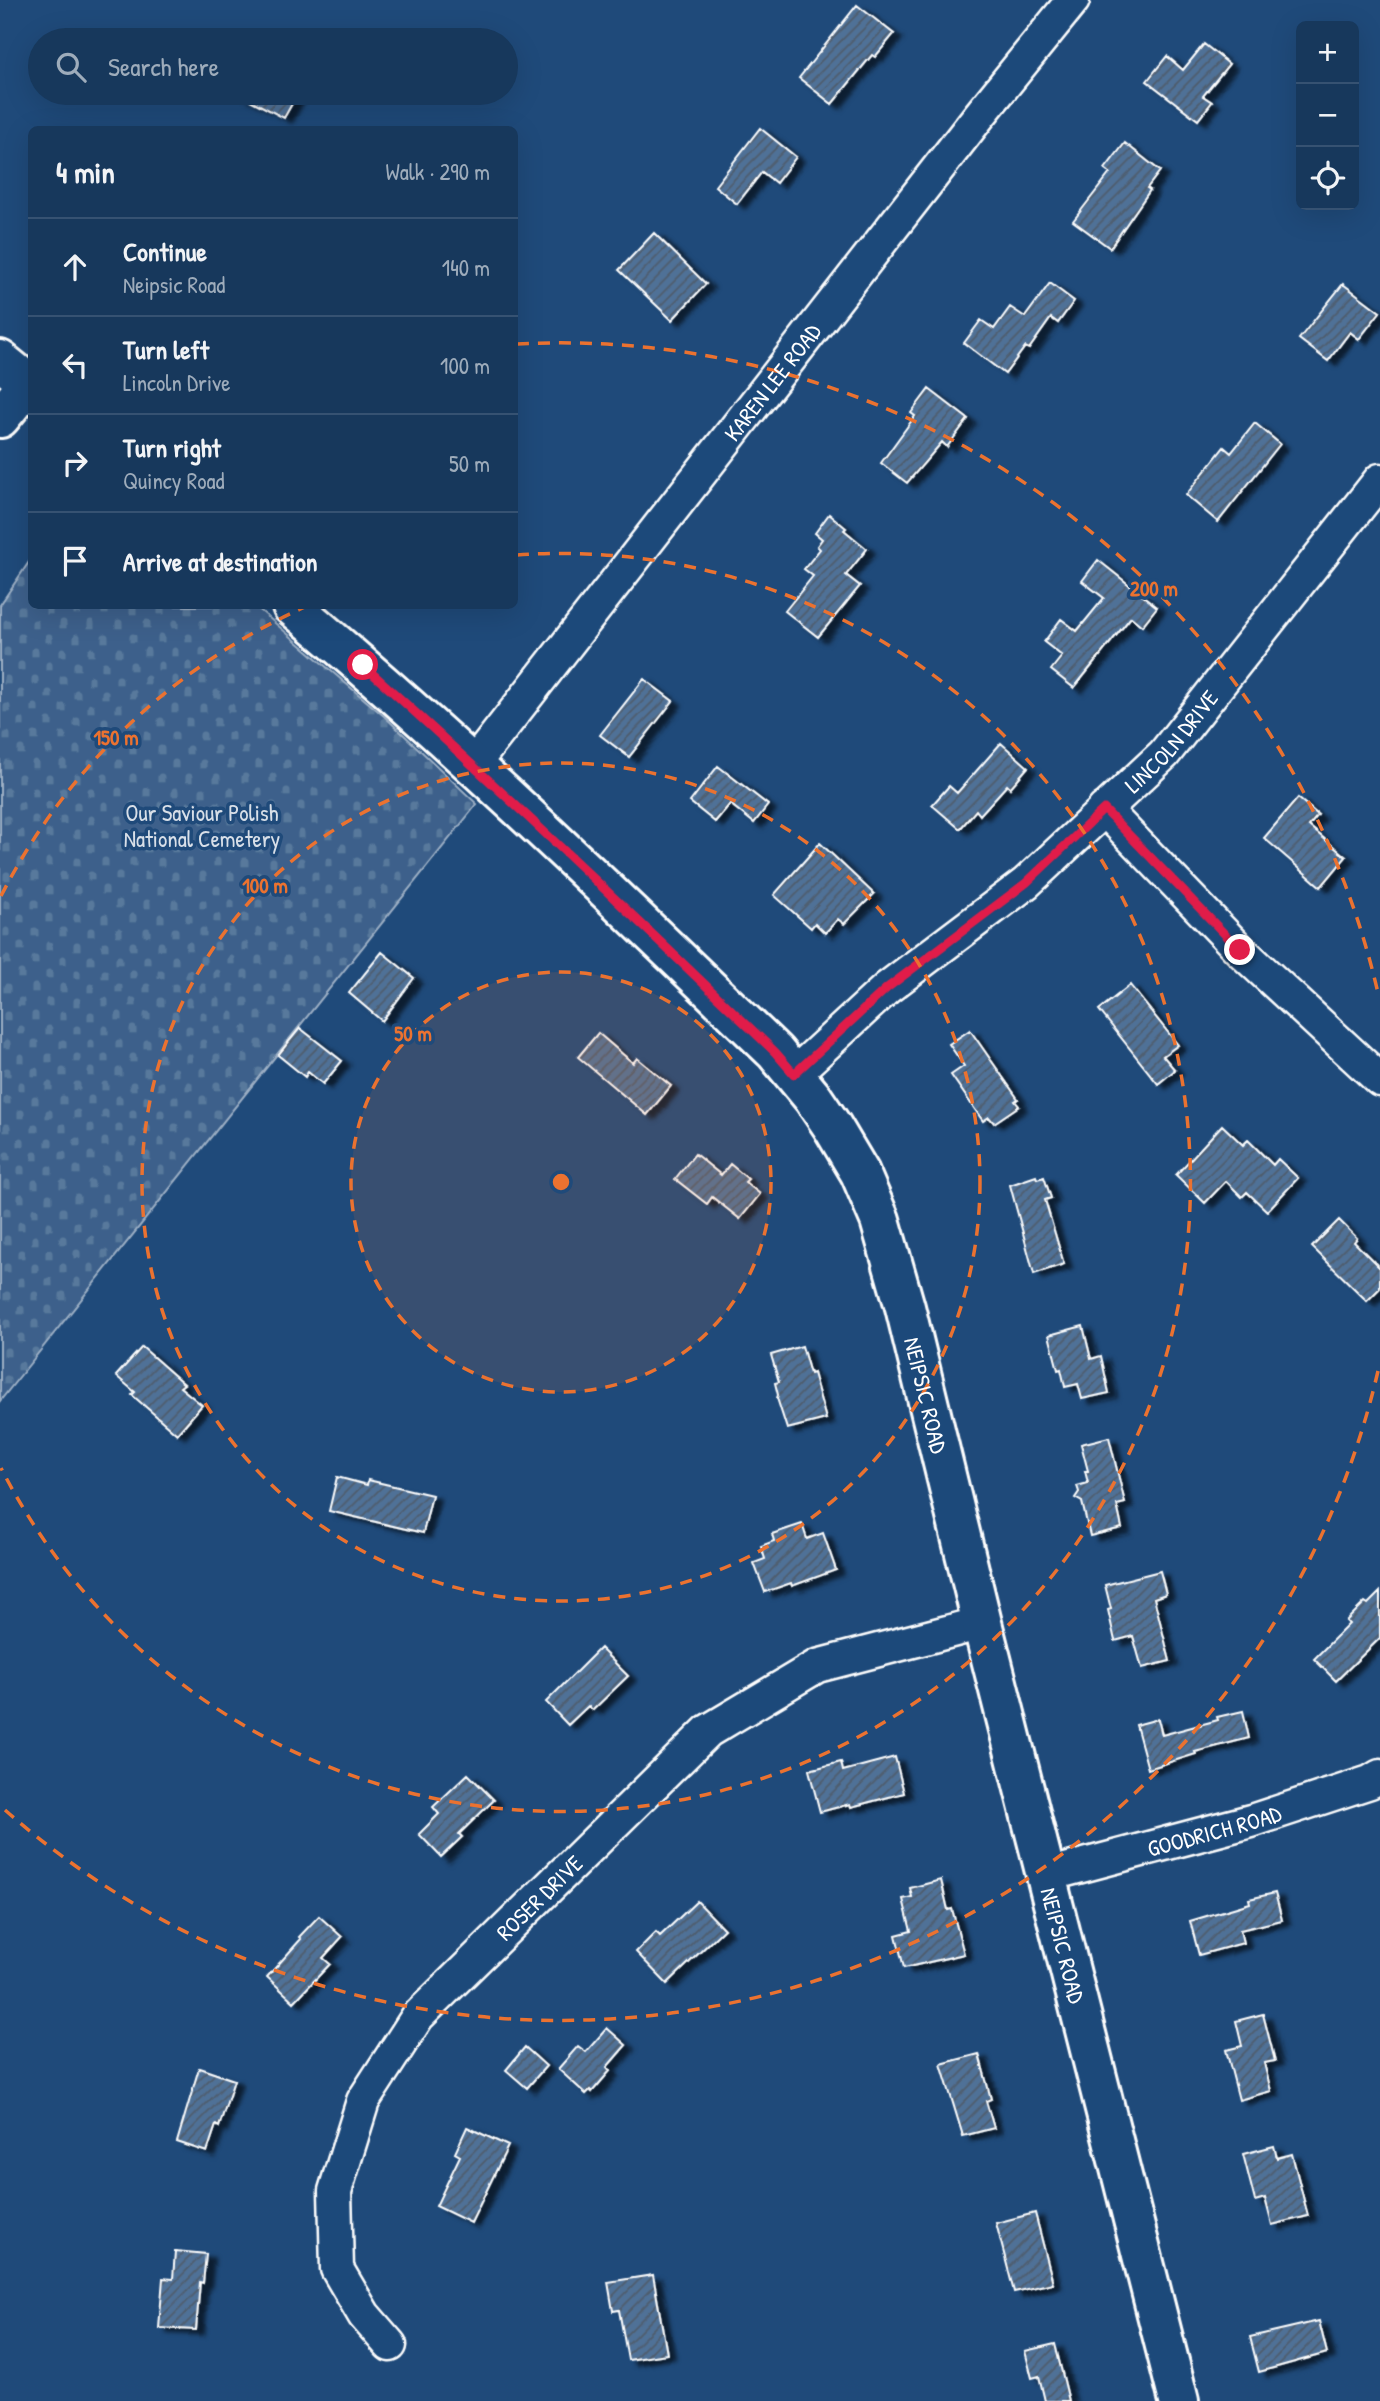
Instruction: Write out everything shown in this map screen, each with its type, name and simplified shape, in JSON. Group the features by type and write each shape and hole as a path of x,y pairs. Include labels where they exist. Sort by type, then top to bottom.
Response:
{"main road":[{"path":"0,418 20,377"},
{"name":"NEIPSIC ROAD","path":"296,609 363,665 474,765 775,1052 832,1126 860,1173 880,1220 905,1307 1179,2401"}],"street":[{"name":"KAREN LEE ROAD","path":"474,765 970,127 1073,0"},
{"name":"LINCOLN DRIVE","path":"794,1074 887,988 1026,883 1164,754 1380,480"},
{"path":"1104,809 1240,950 1380,1080"},
{"name":"ROSER DRIVE","path":"390,2345 364,2315 337,2269 335,2191 363,2101 418,2016 708,1731 817,1666 982,1623"},
{"name":"GOODRICH ROAD","path":"1047,1875 1251,1821 1370,1782 1380,1776"}],"green space":[{"name":"Our Saviour Polish National Cemetery","path":"28,563 28,609 259,609 384,716 477,804 0,1401 0,605"}],"building":[{"path":"857,5 894,34 875,57 872,55 832,104 799,78"},
{"path":"1204,44 1229,64 1203,96 1212,102 1198,120 1147,81 1167,56 1183,70"},
{"path":"260,105 291,105 284,118"},
{"path":"760,128 796,157 776,183 762,172 737,204 715,186"},
{"path":"1125,143 1160,171 1110,248 1073,221 1110,173 1105,169"},
{"path":"654,233 706,284 672,320 619,270"},
{"path":"1050,283 1074,301 1058,323 1051,318 1029,349 1025,347 1005,374 964,343 981,320 994,329 1010,307 1025,317"},
{"path":"1343,284 1380,312 1359,339 1350,332 1328,361 1299,339"},
{"path":"929,389 968,419 947,447 942,442 907,483 881,463 915,416 911,413"},
{"path":"1255,423 1280,444 1218,522 1186,495 1224,447 1231,453"},
{"path":"829,514 867,549 846,575 860,586 818,637 785,611 813,576 804,569 820,549 817,546 822,539 815,533"},
{"path":"1098,560 1157,607 1142,626 1131,617 1074,688 1051,670 1062,656 1044,642 1061,619 1077,631 1104,598 1082,581"},
{"path":"644,679 673,701 629,757 600,735"},
{"path":"1001,743 1028,767 1010,788 1007,785 980,815 976,810 960,829 932,805 949,786 957,793"},
{"path":"718,766 768,805 754,823 730,804 715,822 690,802"},
{"path":"1298,798 1318,815 1309,826 1346,857 1321,887 1264,838"},
{"path":"820,843 874,894 844,924 838,919 825,933 815,923 811,928 774,895"},
{"path":"382,952 414,978 382,1021 349,993"},
{"path":"1130,985 1178,1045 1163,1056 1175,1070 1158,1084 1099,1010"},
{"path":"300,1028 342,1061 323,1084 308,1072 305,1077 278,1055"},
{"path":"970,1030 1018,1099 1015,1101 1019,1106 994,1123 989,1117 983,1121 951,1075 964,1066 949,1044"},
{"path":"598,1033 633,1063 637,1058 671,1086 647,1115 578,1057"},
{"path":"1222,1125 1243,1145 1248,1140 1273,1165 1278,1159 1298,1178 1267,1211 1247,1192 1242,1197 1226,1181 1205,1203 1176,1175"},
{"path":"695,1154 721,1175 730,1164 748,1179 745,1182 760,1194 740,1219 712,1197 707,1204 675,1179"},
{"path":"1036,1176 1037,1179 1044,1177 1051,1198 1045,1200 1064,1264 1034,1274 1010,1185"},
{"path":"1339,1220 1357,1238 1354,1242 1380,1268 1380,1288 1367,1301 1312,1247"},
{"path":"1083,1326 1091,1359 1101,1356 1109,1393 1082,1399 1078,1384 1065,1387 1049,1335"},
{"path":"802,1346 826,1419 787,1429 777,1398 775,1383 779,1382 771,1355"},
{"path":"142,1347 184,1384 180,1387 202,1405 177,1434 132,1395 135,1392 116,1376"},
{"path":"1109,1437 1125,1503 1117,1505 1122,1528 1090,1536 1082,1502 1075,1498 1079,1492 1077,1486 1088,1483 1085,1471 1088,1471 1081,1444"},
{"path":"337,1477 367,1485 368,1480 432,1495 423,1533 329,1511"},
{"path":"802,1524 807,1539 823,1533 836,1570 792,1586 791,1583 765,1592 754,1563 765,1559 761,1546 774,1541 772,1534"},
{"path":"1160,1571 1166,1594 1154,1598 1170,1661 1142,1668 1133,1636 1115,1641 1105,1585"},
{"path":"1380,1592 1380,1638 1336,1681 1314,1659 1349,1624 1346,1621 1365,1602 1368,1604"},
{"path":"600,1648 628,1676 593,1710 588,1706 568,1725 546,1702"},
{"path":"1243,1711 1249,1738 1195,1752 1196,1754 1148,1769 1136,1725 1158,1719 1162,1735"},
{"path":"895,1757 904,1793 820,1812 809,1770 841,1762 843,1771"},
{"path":"468,1774 494,1800 459,1834 462,1837 441,1857 419,1834 439,1814 433,1807"},
{"path":"941,1880 948,1910 952,1909 964,1954 904,1968 896,1935 911,1931 903,1899 912,1897 910,1888"},
{"path":"1275,1893 1282,1920 1240,1930 1243,1943 1199,1955 1190,1921 1250,1903 1249,1899"},
{"path":"697,1901 724,1929 667,1984 636,1952 656,1932 660,1936"},
{"path":"319,1916 342,1937 323,1958 330,1964 294,2002 267,1977"},
{"path":"1263,2014 1275,2061 1264,2063 1271,2091 1239,2100 1226,2050 1242,2046 1236,2021"},
{"path":"607,2028 626,2045 607,2067 610,2071 592,2092 590,2090 586,2094 558,2069 578,2046 586,2052"},
{"path":"525,2047 546,2066 527,2088 506,2070"},
{"path":"979,2054 991,2099 986,2101 994,2128 963,2136 941,2064"},
{"path":"199,2068 234,2080 219,2127 216,2125 207,2152 177,2142"},
{"path":"467,2127 508,2146 471,2223 436,2206 460,2156 455,2153"},
{"path":"1274,2146 1277,2158 1292,2154 1308,2216 1272,2225 1265,2198 1255,2201 1243,2154"},
{"path":"1035,2213 1053,2283 1014,2292 996,2223"},
{"path":"175,2251 206,2254 203,2283 200,2282 196,2330 159,2328 163,2278 173,2279"},
{"path":"653,2275 667,2354 628,2360 619,2310 613,2311 608,2282"},
{"path":"1319,2321 1327,2353 1259,2372 1250,2337"},
{"path":"1055,2344 1069,2401 1045,2401 1039,2376 1032,2378 1025,2351"}],"route":[{"path":"363,665 474,765 637,919 775,1052 794,1074 887,988 1026,883 1104,809 1240,950"}]}
